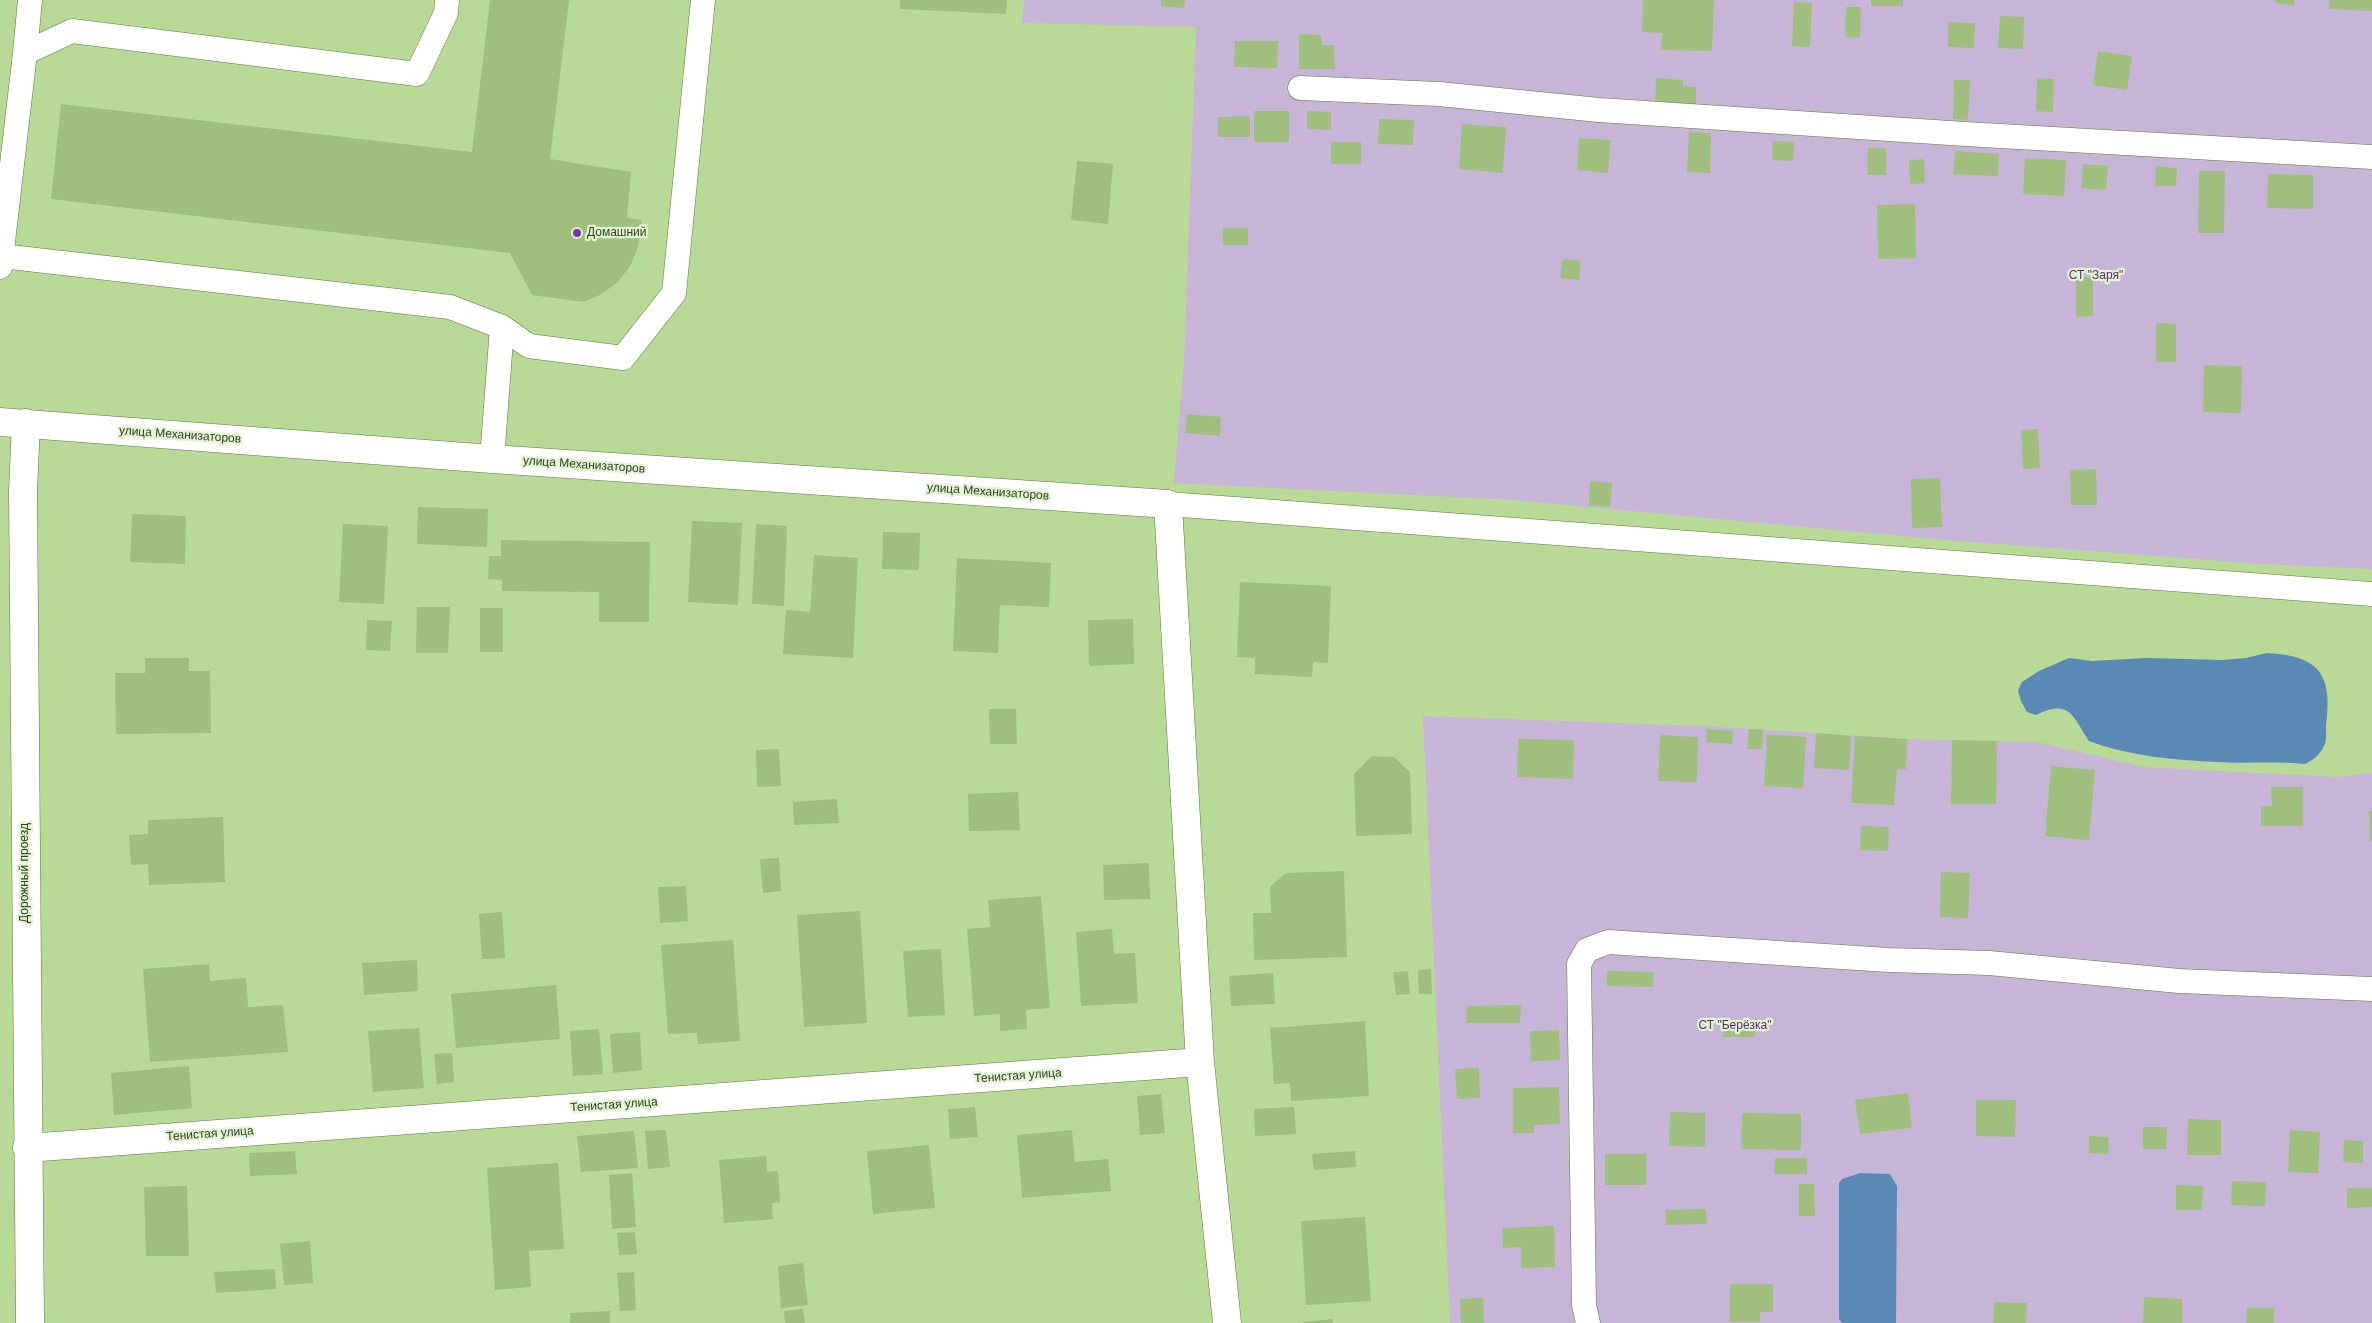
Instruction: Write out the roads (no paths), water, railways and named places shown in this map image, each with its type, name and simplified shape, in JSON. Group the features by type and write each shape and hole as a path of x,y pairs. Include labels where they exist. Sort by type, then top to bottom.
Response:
{"street":[{"name":"улица Механизаторов","path":"13,423 492,459 1168,504"},
{"name":"Дорожный проезд","path":"13,423 23,492 27,1148 30,1323"},
{"path":"1168,504 1200,1062 1228,1323"},
{"name":"Тенистая улица","path":"27,1148 1200,1062"}],"lane":[{"path":"30,0 1,261 450,307 502,328 530,346 623,358 674,293 703,0"},
{"path":"25,53 72,31 417,74 446,13 447,0"},
{"path":"1300,88 1439,94 1598,110 1965,134 2372,157"},
{"path":"492,459 502,328"},
{"path":"1168,504 2372,594"},
{"path":"1588,1323 1583,1296 1579,964 1587,950 1608,942 1888,960 1989,963 2179,982 2372,989"}],"water":[{"path":"2267,653 2286,655 2304,660 2315,667 2324,680 2328,703 2326,742 2318,755 2305,764 2228,763 2184,760 2152,756 2104,746 2089,741 2074,718 2063,709 2047,710 2036,715 2027,712 2018,691 2022,682 2039,671 2069,658 2092,661 2147,658 2222,660 2246,658"},
{"path":"1860,1173 1890,1174 1897,1186 1896,1323 1842,1323 1839,1319 1839,1183 1842,1179"}],"place":[{"name":"Домашний","path":"577,233"}],"park label":[{"name":"СТ \"Заря\"","path":"2096,276"},
{"name":"СТ \"Берёзка\"","path":"1735,1026"}]}
